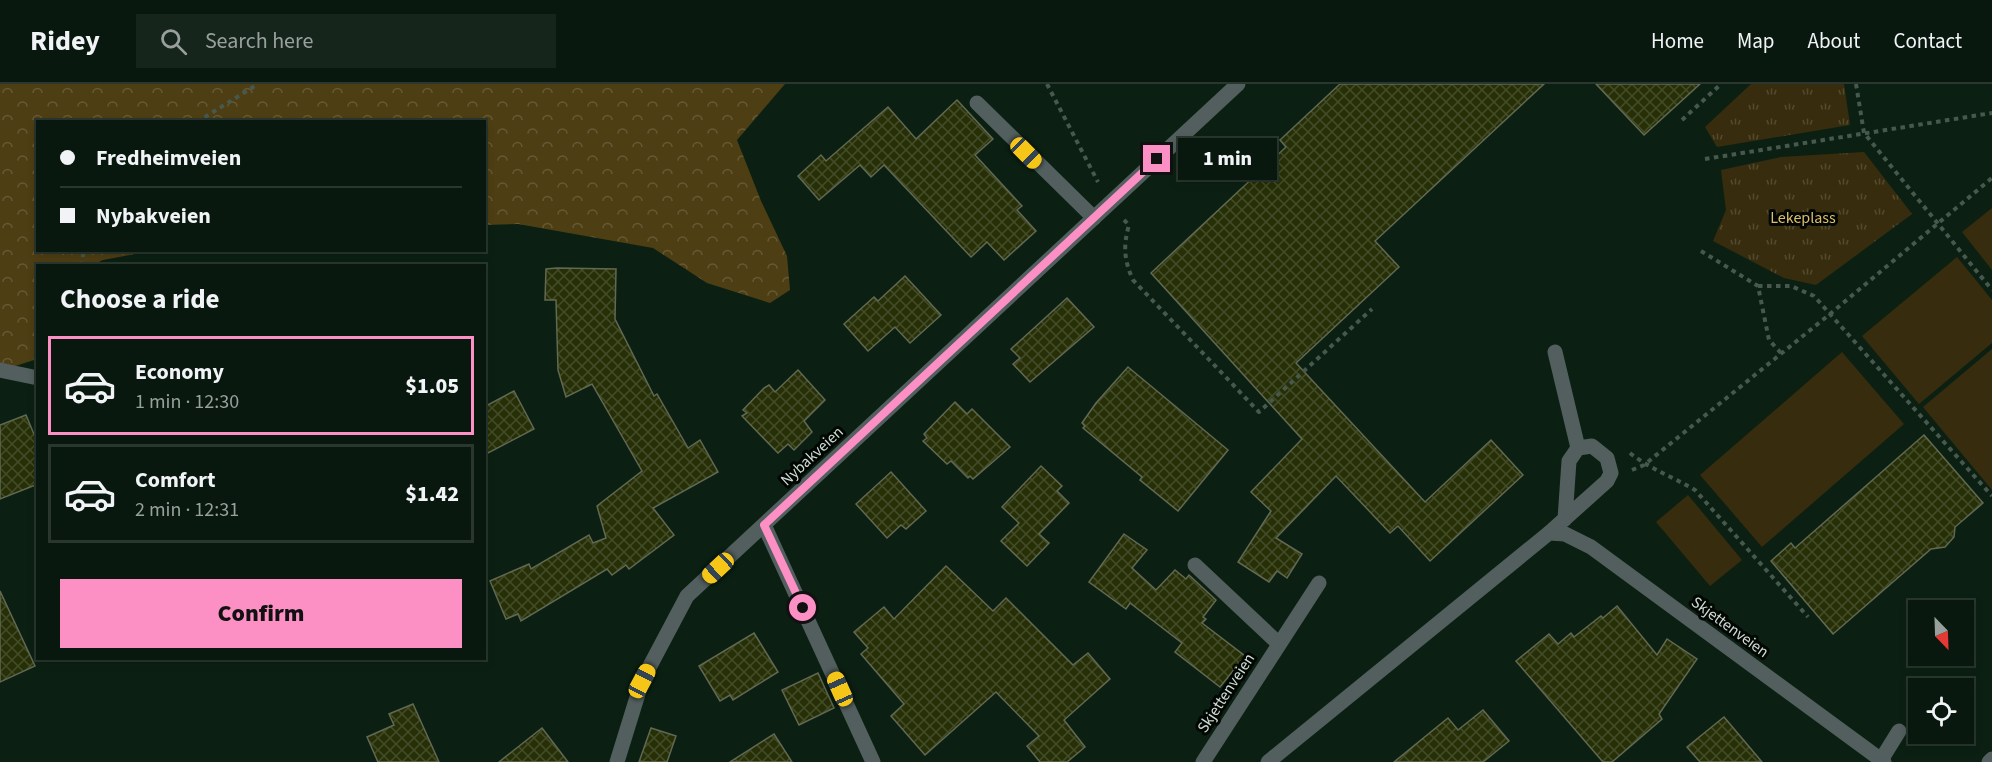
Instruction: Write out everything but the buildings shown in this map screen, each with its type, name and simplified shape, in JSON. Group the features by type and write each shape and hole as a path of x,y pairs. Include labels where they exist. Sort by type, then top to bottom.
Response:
{"street":[{"name":"Nybakveien","path":"617,762 642,681 687,596 1238,84"},
{"path":"976,103 1094,218"},
{"path":"1555,352 1578,448"},
{"path":"0,370 36,378"},
{"path":"1268,762 1549,533 1565,519 1607,481 1611,473 1607,458 1592,446 1578,448 1569,461 1565,519"},
{"path":"764,525 873,762"},
{"name":"Skjettenveien","path":"1549,533 1564,534 1591,547 1882,761"},
{"path":"1195,566 1279,644"},
{"name":"Skjettenveien","path":"1203,762 1319,584"},
{"path":"1882,761 1899,731"}],"path":[{"path":"200,120 258,84"},
{"path":"1047,84 1109,204 1129,225 1125,242 1125,264 1133,280 1259,412 1372,309"},
{"path":"1682,120 1721,84"},
{"path":"1856,84 1864,133 1992,290"},
{"path":"1706,159 1992,113"},
{"path":"1607,481 1644,465 1830,314 1992,178"},
{"path":"1701,251 1758,286 1791,286 1814,296 1992,496"},
{"path":"1758,286 1769,340 1781,353"},
{"path":"1622,447 1644,465 1672,476 1695,490 1808,617"}],"green space":[{"path":"0,84 785,84 737,140 761,201 787,256 790,290 770,303 707,283 653,248 518,224 486,225 486,120 36,120 36,252 146,252 103,260 94,264 36,264 36,359 0,371"},
{"path":"1751,84 1844,84 1850,125 1717,147 1705,127"},
{"name":"Lekeplass","path":"1864,152 1912,214 1816,285 1784,278 1713,241 1726,210 1721,170 1781,157"},
{"path":"1992,208 1992,270 1962,232"},
{"path":"1957,257 1992,300 1992,343 1919,404 1862,336"},
{"path":"1992,349 1992,490 1923,407"},
{"path":"1842,352 1904,424 1762,547 1700,475"},
{"path":"1688,495 1742,560 1710,586 1656,522"}],"route":[{"path":"803,608 764,525 1157,159"}]}
